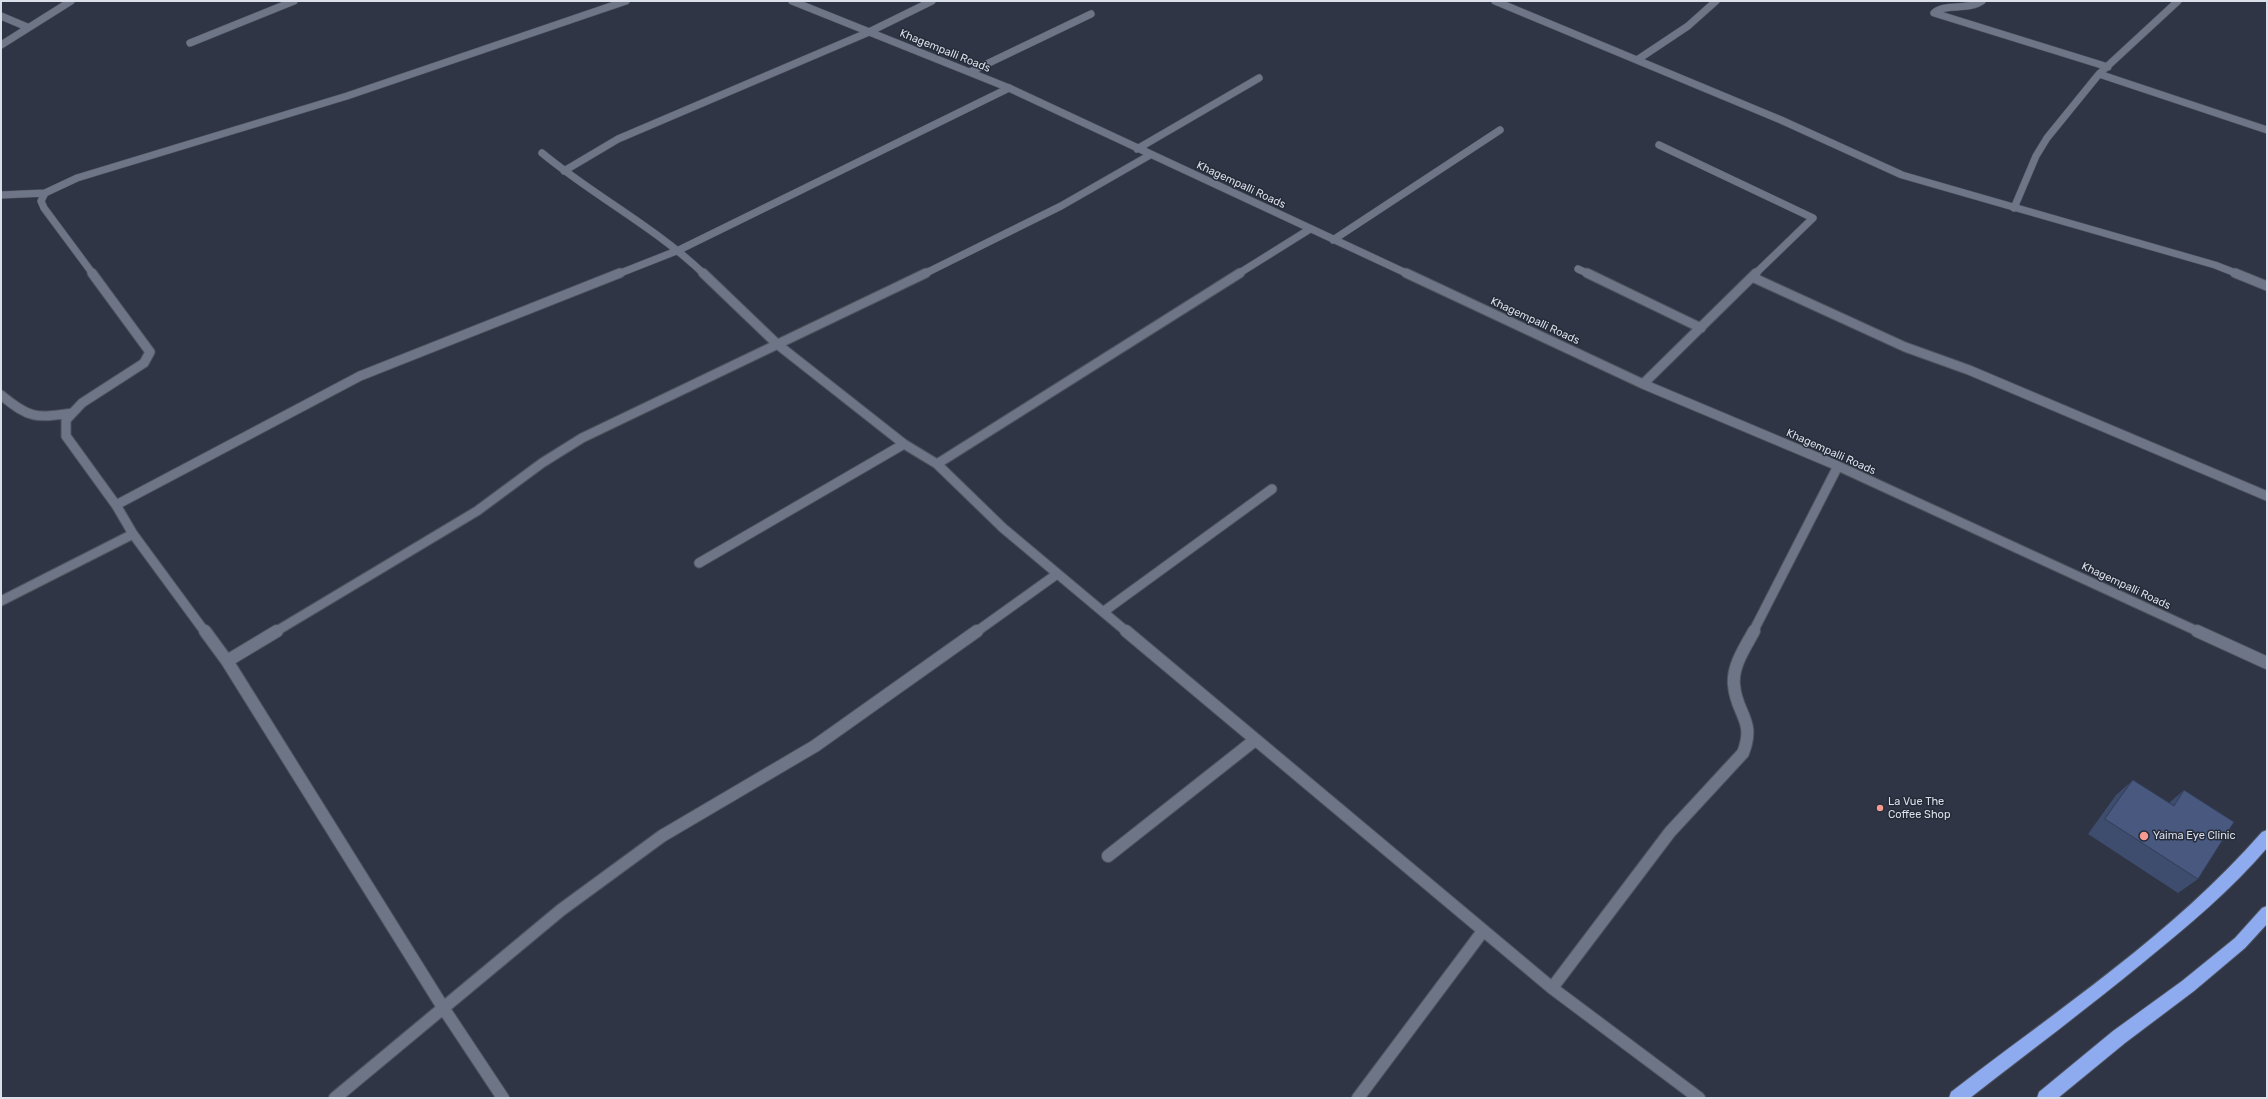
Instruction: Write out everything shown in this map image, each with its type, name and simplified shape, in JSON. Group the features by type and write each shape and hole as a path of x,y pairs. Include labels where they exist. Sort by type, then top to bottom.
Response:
{"highway":[{"path":"1958,1098 2082,1004 2158,942 2225,883 2267,837"},
{"path":"2044,1098 2234,948 2267,913"}],"street":[{"path":"1,46 27,27 71,1"},
{"path":"190,43 294,1"},
{"path":"1,195 16,192 45,194 77,178 347,96 626,1"},
{"name":"Khagempalli Roads","path":"792,1 1009,88 1643,384 1838,466 2267,663"},
{"path":"564,171 618,139 868,32 932,1"},
{"path":"1494,1 1782,120 1902,175 2215,265 2267,286"},
{"path":"1637,60 1690,26 1702,17 1716,1"},
{"path":"1982,1 1971,5 1946,7 1936,10 1934,13 2108,67"},
{"path":"2014,208 2036,156 2047,138 2099,74 2178,1"},
{"path":"970,72 1091,14"},
{"path":"1,16 27,27"},
{"path":"2099,74 2267,130"},
{"path":"1137,149 1259,78"},
{"path":"116,505 360,376 679,250 1009,88"},
{"path":"1333,240 1500,130"},
{"path":"1643,384 1813,218 1659,145"},
{"path":"542,153 564,171 679,250 777,344 904,444 937,464 1003,528 1483,931 1552,988 1699,1098"},
{"path":"227,661 477,511 562,449 1061,206 1150,155"},
{"path":"45,194 41,201 44,208 150,352 144,363 82,403 66,420 66,436 116,505 133,534 227,661 444,1009 503,1098"},
{"path":"937,464 1310,229"},
{"path":"1578,269 1700,328"},
{"path":"1752,277 1904,347 1969,370 2267,496"},
{"path":"1,395 22,413 30,416 38,418 72,413"},
{"path":"699,563 904,444"},
{"path":"1552,988 1670,832 1743,754 1749,740 1747,721 1734,686 1735,668 1838,466"},
{"path":"1103,612 1272,488"},
{"path":"1,601 133,534"},
{"path":"335,1098 444,1009 561,910 662,836 815,746 1057,574"},
{"path":"1108,856 1255,740"},
{"path":"1358,1098 1483,931"}],"building":[{"path":"2133,780 2174,806 2184,790 2234,822 2198,879 2105,819"}],"place":[{"name":"La Vue The Coffee Shop","path":"1880,808"},
{"name":"Yaima Eye Clinic","path":"2144,836"}]}
